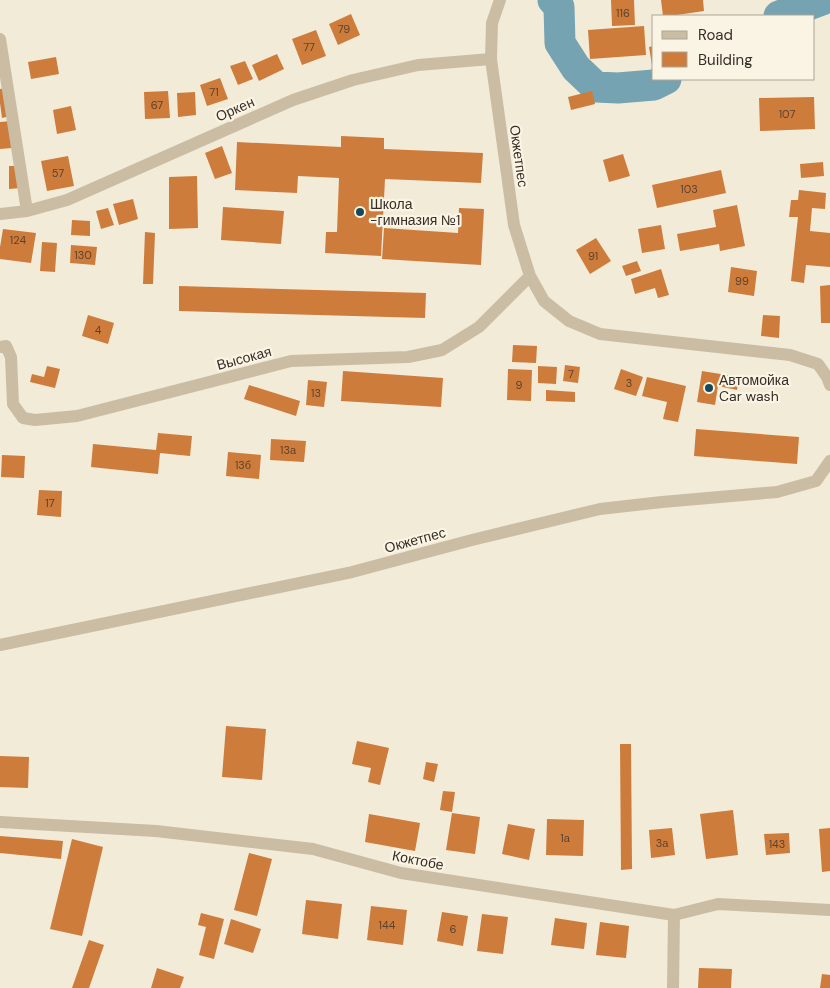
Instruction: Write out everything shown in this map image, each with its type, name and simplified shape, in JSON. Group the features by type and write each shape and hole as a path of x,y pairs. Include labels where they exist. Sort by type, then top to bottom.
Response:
{"street":[{"name":"Окжетпес","path":"500,0 492,23 491,58 514,225 530,276 544,301 569,321 600,334 790,355 818,364 829,378"},
{"path":"0,39 27,211"},
{"name":"Оркен","path":"0,214 27,211 67,200 302,97 353,80 418,65 491,58"},
{"name":"Высокая","path":"0,347 6,346 11,357 13,404 23,418 35,420 77,416 292,361 408,357 442,350 480,327 530,276"},
{"name":"Окжетпес","path":"0,645 352,572 472,540 600,510 662,502 777,492 816,481 830,461"},
{"name":"Коктобе","path":"0,822 156,831 313,849 400,873 674,915 718,904 830,910"},
{"path":"673,988 674,915"}],"building":[{"path":"611,0 634,0 635,25 612,26"},
{"path":"661,0 703,0 704,11 663,15"},
{"path":"351,14 360,35 338,45 329,24"},
{"path":"644,26 646,55 590,59 588,30"},
{"path":"316,30 326,56 302,65 292,39"},
{"path":"652,46 652,65 649,47"},
{"path":"277,54 284,69 259,81 252,65"},
{"path":"56,57 59,74 31,79 28,62"},
{"path":"245,61 253,79 238,85 230,66"},
{"path":"220,78 228,99 207,106 200,85"},
{"path":"6,88 10,116 2,118 0,89"},
{"path":"168,91 170,118 145,119 144,92"},
{"path":"592,91 595,104 571,110 568,97"},
{"path":"195,92 196,115 178,117 177,93"},
{"path":"814,97 815,129 760,131 759,98"},
{"path":"71,106 76,130 57,134 53,110"},
{"path":"11,121 12,148 0,149 0,122"},
{"name":"Школа -гимназия №1","path":"341,136 384,138 384,149 483,153 481,183 385,179 381,256 325,253 326,232 337,232 339,178 298,176 297,193 235,190 237,142 341,147"},
{"path":"222,146 232,173 215,179 205,153"},
{"path":"623,154 630,176 609,182 603,160"},
{"path":"68,156 74,186 47,191 41,161"},
{"path":"823,162 824,176 801,178 800,164"},
{"path":"9,166 21,166 21,188 9,189"},
{"path":"721,170 726,193 657,208 652,185"},
{"path":"197,176 198,228 169,229 169,177"},
{"path":"799,190 826,193 825,209 812,208 810,231 830,233 830,267 806,265 804,283 791,281 798,217 789,217 791,200 798,200"},
{"path":"133,199 138,219 119,225 113,204"},
{"path":"737,205 745,246 720,251 719,244 680,251 677,234 716,227 713,210"},
{"path":"223,207 284,211 281,244 221,240"},
{"path":"108,208 114,225 101,229 96,211"},
{"path":"459,208 484,209 481,265 382,259 384,228 458,233"},
{"path":"72,220 90,221 90,236 71,235"},
{"path":"661,225 665,249 642,253 638,229"},
{"path":"3,229 36,233 31,263 0,259"},
{"path":"145,232 155,233 153,284 143,284"},
{"path":"596,238 611,261 590,274 576,250"},
{"path":"42,242 57,243 55,272 40,271"},
{"path":"71,245 97,247 95,265 70,263"},
{"path":"637,261 641,271 626,276 622,266"},
{"path":"731,267 757,271 754,296 728,292"},
{"path":"661,269 669,295 658,298 655,288 635,294 631,279"},
{"path":"830,285 830,323 821,323 820,286"},
{"path":"179,286 426,293 425,318 179,311"},
{"path":"88,315 114,323 108,344 82,336"},
{"path":"763,315 780,316 779,338 761,336"},
{"path":"513,345 537,346 536,363 512,362"},
{"path":"565,365 580,367 578,383 563,381"},
{"path":"47,366 60,369 55,388 30,382 32,374 44,377"},
{"path":"538,366 557,367 556,384 538,383"},
{"path":"508,369 532,370 531,401 507,400"},
{"path":"621,369 643,377 636,396 614,389"},
{"path":"343,371 443,378 441,407 341,401"},
{"name":"Автомойка Car wash","path":"702,371 739,377 737,390 718,386 715,405 697,402"},
{"path":"647,377 686,386 678,422 663,419 667,402 642,396"},
{"path":"308,380 327,382 324,407 306,405"},
{"path":"249,385 300,401 296,416 244,399"},
{"path":"546,390 575,392 575,402 546,401"},
{"path":"696,429 799,437 797,464 694,456"},
{"path":"158,433 192,436 190,456 160,453 158,474 91,467 93,444 156,450"},
{"path":"271,439 306,441 304,462 270,460"},
{"path":"228,452 261,455 259,479 226,476"},
{"path":"2,455 25,456 24,478 1,477"},
{"path":"39,490 62,491 61,517 37,515"},
{"path":"226,726 266,729 262,780 222,777"},
{"path":"357,741 389,748 380,785 368,782 371,768 352,764"},
{"path":"620,744 631,744 632,869 621,870"},
{"path":"0,756 29,757 28,788 0,787"},
{"path":"426,762 438,764 434,782 423,779"},
{"path":"443,791 455,792 452,812 440,810"},
{"path":"733,810 738,855 706,859 700,814"},
{"path":"452,813 480,817 475,854 446,850"},
{"path":"369,814 420,823 415,851 365,842"},
{"path":"547,819 584,820 583,856 546,855"},
{"path":"508,824 535,829 529,860 502,854"},
{"path":"672,828 675,855 651,858 649,830"},
{"path":"830,828 830,871 822,872 819,829"},
{"path":"789,833 790,853 766,855 764,834"},
{"path":"0,836 63,841 61,859 0,853"},
{"path":"72,839 103,847 82,936 50,929"},
{"path":"249,853 272,859 257,916 234,910"},
{"path":"306,900 342,904 338,939 302,934"},
{"path":"371,906 407,910 403,945 367,940"},
{"path":"442,912 468,916 463,946 437,941"},
{"path":"201,913 224,919 214,959 199,955 206,927 198,925"},
{"path":"482,914 508,917 503,954 477,951"},
{"path":"555,918 587,923 584,949 551,945"},
{"path":"231,919 261,929 253,953 224,944"},
{"path":"600,922 629,926 626,958 596,955"},
{"path":"89,940 104,945 89,988 72,988"},
{"path":"157,968 184,977 180,988 151,988"},
{"path":"699,968 732,969 731,988 698,988"},
{"path":"822,974 830,975 830,988 820,988"}],"waterway":[{"path":"553,0 559,7 560,43 576,68 596,87 618,88 654,85 664,80"},
{"path":"782,15 822,0"}],"place":[{"name":"Школа -гимназия №1","path":"360,212"},
{"name":"Автомойка Car wash","path":"709,388"}]}
